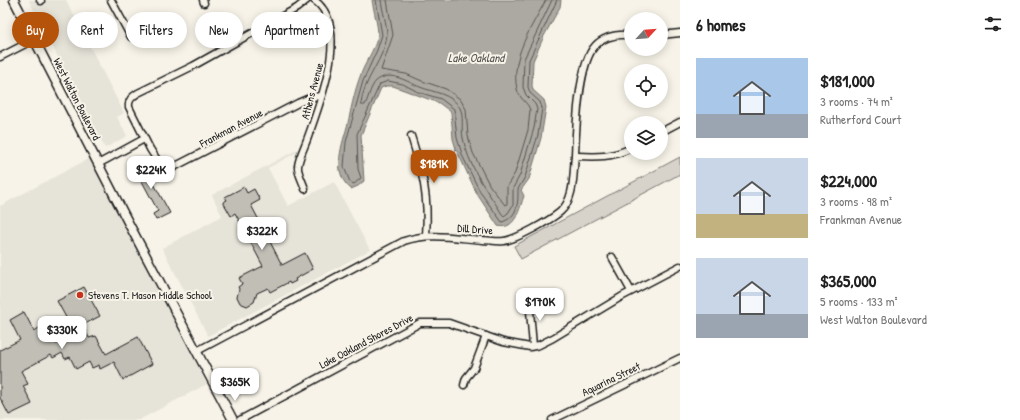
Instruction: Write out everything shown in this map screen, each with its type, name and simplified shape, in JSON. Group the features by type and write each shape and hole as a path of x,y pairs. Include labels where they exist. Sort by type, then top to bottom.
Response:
{"main road":[{"name":"West Walton Boulevard","path":"14,0 20,12"},
{"name":"West Walton Boulevard","path":"40,48 98,164 233,420"}],"street":[{"path":"112,0 126,27"},
{"name":"Frankman Avenue","path":"307,0 298,8 193,66 138,92 128,102 128,107 160,166 164,169 170,169 298,103 312,97 321,96"},
{"name":"Athens Avenue","path":"305,189 298,166 330,65 333,41 329,18 324,9 314,0"},
{"path":"668,34 680,33"},
{"name":"Dill Drive","path":"197,352 396,245 414,238 426,236 505,241 538,226 558,213 567,203 574,176 584,68 595,46 609,37 624,34"},
{"path":"0,57 18,48"},
{"path":"668,128 680,122"},
{"path":"411,136 425,187 428,206 426,236"},
{"path":"98,164 144,139"},
{"path":"575,156 604,157 624,151"},
{"path":"612,257 631,291"},
{"name":"Lake Oakland Shores Drive","path":"240,420 420,323 449,323 520,346 533,346 553,338 631,291 680,266"},
{"path":"529,299 533,346"},
{"path":"464,385 466,378 474,368 486,336"},
{"name":"Aquarina Street","path":"552,420 680,358"}],"shaded area":[{"path":"66,0 72,12 67,12 67,48 91,48 124,113 117,117 127,136 105,148 53,48 59,48 59,12 35,12 29,1"},
{"path":"302,147 301,150 268,168 288,206 334,182 370,250 208,336 162,248 222,216 212,195"},
{"path":"680,157 680,174 521,259 514,246"},
{"name":"Stevens T. Mason Middle School","path":"90,158 207,384 139,420 0,420 0,206"}],"water":[{"name":"Lake Oakland","path":"372,0 561,0 560,7 544,36 533,61 533,90 544,100 546,107 541,138 529,179 521,190 524,196 516,217 509,225 504,227 498,226 477,194 457,151 455,150 451,112 439,103 393,86 381,88 361,135 364,181 351,189 345,182 341,174 340,166 341,148 354,94 378,36"}],"building":[{"path":"142,162 170,213 156,220 153,214 158,211 137,172 132,175 129,169"},
{"path":"244,187 247,193 254,189 260,200 251,205 262,226 269,223 272,230 266,234 282,265 305,253 313,269 295,279 296,281 290,284 289,282 270,292 268,288 257,293 254,302 247,306 240,303 237,297 238,287 242,284 239,278 263,266 235,213 231,216 223,202 227,200 225,197"},
{"path":"84,287 100,316 83,325 89,338 96,336 106,354 138,337 152,364 123,380 114,362 100,369 99,365 92,368 89,362 76,369 70,357 65,359 62,353 53,358 51,355 21,371 28,384 23,386 32,404 9,415 0,398 0,350 20,340 10,320 24,312 34,331 44,325 44,338 51,334 56,344 75,334 57,301"}],"place":[{"name":"Stevens T. Mason Middle School","path":"80,295"}]}
